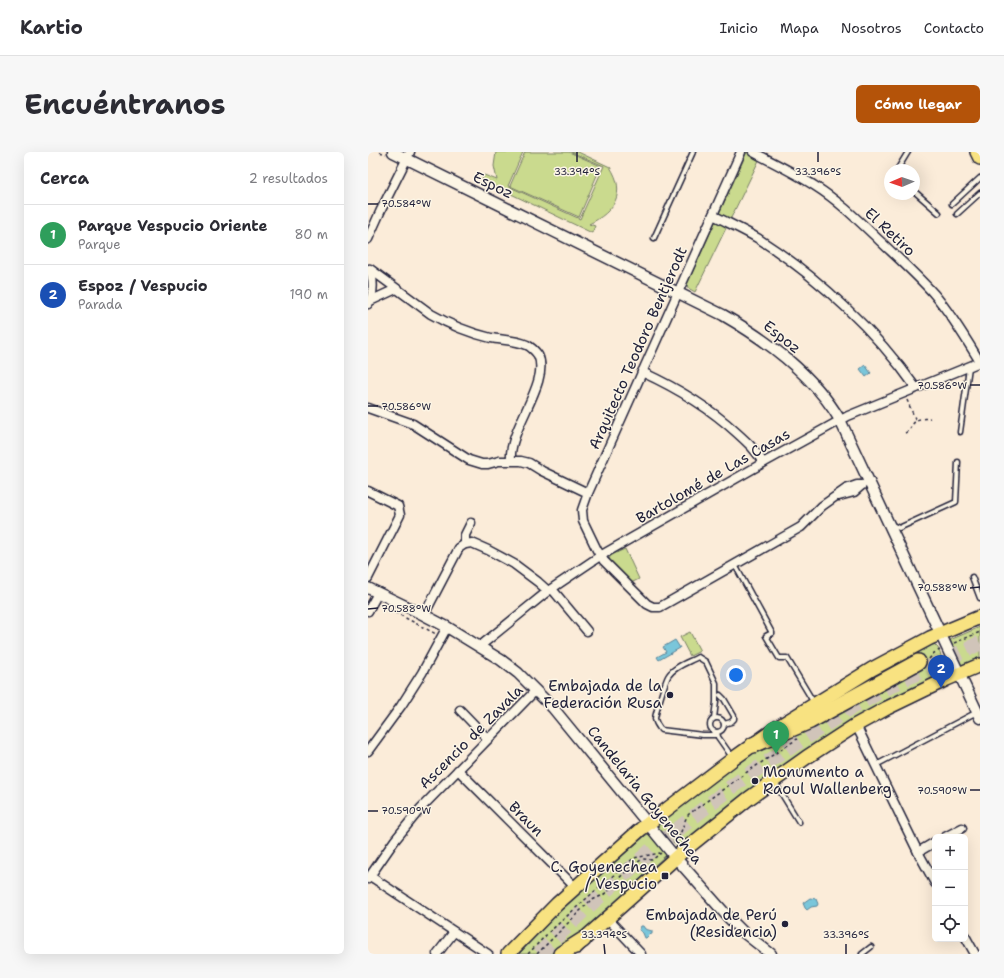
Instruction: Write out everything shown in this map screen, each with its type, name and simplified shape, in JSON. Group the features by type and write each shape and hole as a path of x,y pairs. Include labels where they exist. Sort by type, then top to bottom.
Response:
{"highway":[{"path":"753,745 810,721 922,663"},
{"path":"561,954 583,940"}],"main road":[{"path":"977,152 980,158"},
{"path":"508,954 575,887 647,824 733,759 844,685 940,633 980,618"},
{"path":"570,954 607,918 668,852 856,725 887,708 959,673 980,665"}],"street":[{"name":"Espoz","path":"393,152 408,156 678,292 738,324 781,354 802,372 814,385 840,420 866,484 898,542 979,715"},
{"name":"Arquitecto Teodoro Bentjerodt","path":"741,152 588,493 582,510 582,521 600,556 647,604 656,607 663,606 801,527 822,506 851,487 866,484"},
{"name":"El Retiro","path":"753,152 815,186 841,205 868,229 915,274 934,295 968,342 980,362"},
{"path":"368,239 408,156"},
{"path":"713,215 759,239 801,269 849,312 873,336 916,388"},
{"path":"369,269 431,314 450,324 480,335 522,343 535,351 540,365 537,383 512,443 511,460"},
{"path":"369,269 372,283 369,303"},
{"path":"369,303 396,289"},
{"name":"Bartolomé de Las Casas","path":"479,647 550,590 600,556 763,463 840,420 980,362"},
{"path":"642,372 687,394 706,407 729,425 748,443 763,463"},
{"path":"368,408 413,424 469,460 477,463 488,464 511,460 528,463 588,493"},
{"path":"368,491 393,502 400,510 398,520 368,578"},
{"path":"465,544 465,535 471,523"},
{"path":"424,614 459,548 465,544 475,544 502,557 526,572 550,590 587,631"},
{"name":"Candelaria Goyenechea","path":"368,588 376,597 424,614 501,660 518,673 553,708 586,746 668,852 743,932 771,954"},
{"path":"368,611 376,597"},
{"path":"368,751 401,706 422,673 446,627"},
{"name":"Ascencio de Zavala","path":"369,878 412,819 430,798 536,690"},
{"path":"460,710 488,739"},
{"path":"856,725 932,878"},
{"name":"Braun","path":"458,770 575,887"},
{"path":"951,834 962,828"},
{"path":"918,852 932,844"},
{"path":"369,878 488,954"},
{"path":"607,918 641,954"},
{"path":"437,954 454,932"},
{"path":"968,941 975,954"}],"lane":[{"path":"654,238 693,152"},
{"path":"900,164 908,152"},
{"path":"952,204 980,178"},
{"path":"957,214 980,193"},
{"path":"920,196 938,213"},
{"path":"960,432 969,367"},
{"path":"889,524 899,528 956,502 958,462"},
{"path":"898,542 899,528"},
{"path":"735,565 772,633 766,636 778,658 787,658 815,704"},
{"path":"972,577 980,598"},
{"path":"720,695 734,716 734,720 724,724 723,728 717,733 703,735 661,730 657,726 656,714 662,698 665,682 669,674 698,657 706,662 716,683 714,718 710,722 710,727 717,733 733,759"},
{"path":"876,765 979,715"},
{"path":"714,718 720,718 724,724"},
{"path":"774,781 799,822"},
{"path":"862,954 872,947"}],"path":[{"path":"903,394 916,421"},
{"path":"905,433 908,432 916,421 930,418"},
{"path":"376,597 441,637"},
{"path":"922,663 934,653 946,646 980,632"},
{"path":"537,954 590,901 603,895 613,887 617,880 633,865 643,859 652,860 668,852 678,839 686,818 690,814 747,772 800,738"},
{"path":"528,954 548,933 634,858 668,852"}],"green space":[{"path":"496,152 523,152 508,186 580,219 604,166 571,152 578,152 610,167 615,176 617,185 615,201 605,214 589,224 595,226 592,233 482,180 484,175 497,180 494,166"},
{"path":"525,152 569,152 601,166 579,217 510,186"},
{"path":"747,152 763,152 695,292 688,288 687,284"},
{"path":"625,549 639,579 631,583 609,559 611,555"},
{"path":"980,627 980,657 961,665 950,640"},
{"path":"690,632 700,651 690,656 680,637"},
{"path":"934,644 938,648 947,671 946,673 910,689 876,707 809,748 776,770 677,846 659,829 658,825 660,822 765,744 822,711 885,668"},
{"path":"649,834 666,855 559,954 519,954 565,905"}],"water":[{"path":"865,365 871,373 866,377 860,369"},
{"path":"675,640 680,648 659,660 657,657 666,652 663,647"},
{"path":"810,898 816,899 818,904 817,906 811,907 807,910 803,903"},
{"path":"641,926 652,931 652,934 645,938 643,933 639,930"}],"tunnel":[{"path":"539,954 582,912 649,852 731,787 849,709 894,684 980,643"}],"place":[{"name":"Espoz / Vespucio","path":"941,688"},
{"name":"Embajada de la Federación Rusa","path":"670,695"},
{"name":"Parque Vespucio Oriente","path":"776,754"},
{"name":"Monumento a Raoul Wallenberg","path":"755,781"},
{"name":"C. Goyenechea / Vespucio","path":"665,876"},
{"name":"Embajada de Perú (Residencia)","path":"785,924"}]}
